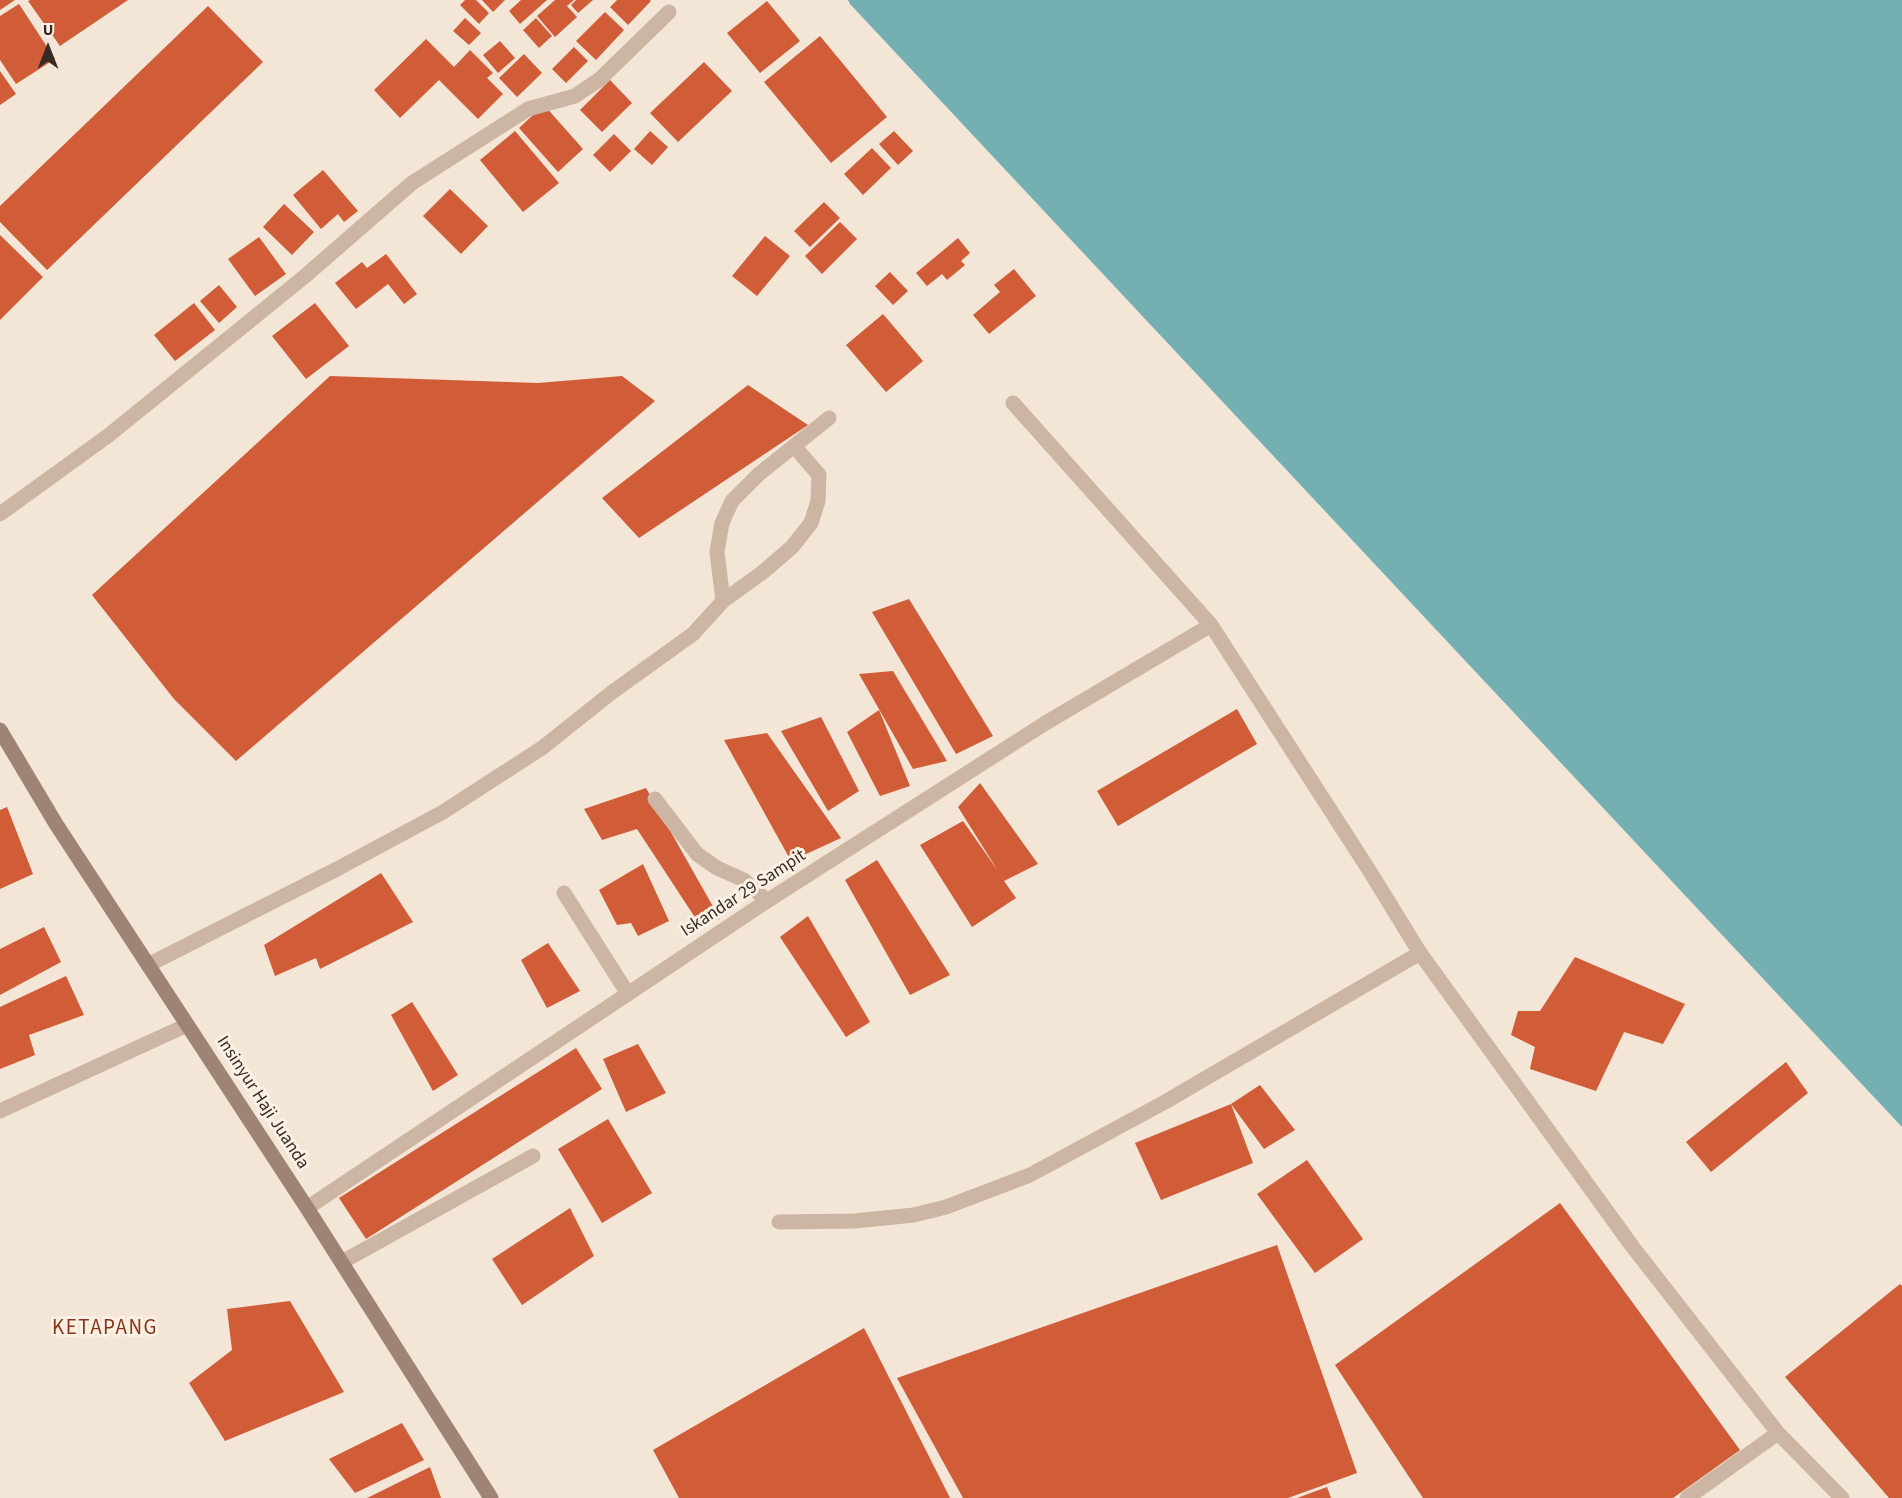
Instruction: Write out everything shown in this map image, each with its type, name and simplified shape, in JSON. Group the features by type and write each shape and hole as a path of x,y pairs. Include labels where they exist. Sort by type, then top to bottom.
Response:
{"street":[{"path":"0,514 109,435 304,277 412,183 528,109 575,96 592,85 669,12"},
{"path":"1013,403 1211,625 1363,860 1420,953 1632,1246 1778,1433 1842,1498"},
{"path":"723,601 717,552 722,523 732,501 759,474 829,418"},
{"path":"148,965 443,812 542,748 611,693 693,634 723,601 785,553 811,523 818,501 819,475 794,446"},
{"name":"Iskandar 29 Sampit","path":"307,1208 768,901 1044,724 1211,625"},
{"name":"Insinyur Haji Juanda","path":"0,730 56,824 342,1262 492,1498"},
{"path":"655,799 697,854 717,868 744,880 768,901"},
{"path":"564,893 628,994"},
{"path":"779,1222 855,1221 914,1215 1030,1175 1165,1102 1420,953"},
{"path":"0,1112 187,1025"},
{"path":"342,1262 533,1156"},
{"path":"1687,1498 1778,1433"}],"water":[{"path":"848,0 1902,0 1902,1127 850,4"}],"building":[{"path":"0,0 15,0 0,10"},
{"path":"128,0 60,46 28,1"},
{"path":"465,0 476,0 489,13 479,24 460,5"},
{"path":"482,0 505,0 493,12"},
{"path":"521,0 547,0 520,24 509,11"},
{"path":"555,0 574,0 567,6 577,17 555,37 537,16"},
{"path":"576,0 593,0 578,13 571,5"},
{"path":"617,0 651,1 628,25 610,7"},
{"path":"767,1 800,41 760,73 727,33"},
{"path":"19,4 55,59 16,84 0,60 0,16"},
{"path":"208,6 263,62 47,270 0,222 0,206"},
{"path":"605,12 624,30 596,60 576,41"},
{"path":"465,18 481,33 469,45 453,31"},
{"path":"536,18 552,36 539,48 523,30"},
{"path":"820,36 887,117 831,163 764,82"},
{"path":"426,39 454,67 470,50 493,73 487,78 503,94 478,119 439,80 400,118 374,90"},
{"path":"500,41 515,58 498,73 483,55"},
{"path":"574,47 588,61 566,83 552,69"},
{"path":"524,54 542,73 517,97 499,78"},
{"path":"704,62 732,91 678,142 650,113"},
{"path":"0,71 16,94 0,105"},
{"path":"610,80 632,103 602,132 580,110"},
{"path":"544,105 583,149 558,172 519,128"},
{"path":"515,131 559,183 523,212 480,160"},
{"path":"650,131 668,147 652,165 634,149"},
{"path":"894,131 913,151 898,165 879,144"},
{"path":"614,134 631,151 610,172 593,155"},
{"path":"872,148 891,168 863,195 844,174"},
{"path":"323,170 358,211 344,222 338,214 321,229 293,195"},
{"path":"450,189 488,226 461,254 423,216"},
{"path":"824,202 840,218 810,247 794,231"},
{"path":"284,204 314,232 292,255 263,227"},
{"path":"840,222 857,239 822,274 805,256"},
{"path":"0,235 43,277 0,320"},
{"path":"765,236 790,256 757,296 732,276"},
{"path":"259,237 286,274 255,296 228,259"},
{"path":"958,238 970,253 961,261 965,265 947,280 942,274 927,286 916,273"},
{"path":"386,254 417,294 404,304 388,284 356,309 335,283 362,262 367,268"},
{"path":"1014,269 1036,296 989,334 973,315 1000,292 994,285"},
{"path":"890,272 908,291 893,305 875,286"},
{"path":"219,285 237,307 219,323 200,301"},
{"path":"194,303 215,330 175,361 154,335"},
{"path":"315,303 349,346 306,379 272,336"},
{"path":"883,314 923,361 886,392 846,345"},
{"path":"330,376 538,383 622,376 655,401 236,761 174,699 92,595"},
{"path":"748,385 808,425 639,538 602,498"},
{"path":"909,599 993,736 956,754 872,612"},
{"path":"893,671 947,761 913,769 859,674"},
{"path":"1237,709 1257,744 1118,826 1097,791"},
{"path":"879,710 910,786 880,796 847,732"},
{"path":"821,717 859,791 828,811 781,731"},
{"path":"767,733 841,838 791,861 724,740"},
{"path":"980,783 1038,864 1004,881 1016,898 972,927 920,845 963,821 998,871 958,807"},
{"path":"646,788 720,919 698,922 637,829 602,840 584,809"},
{"path":"7,807 33,874 0,889 0,810"},
{"path":"877,860 950,975 910,995 845,880"},
{"path":"643,864 669,921 638,936 631,923 617,925 599,890"},
{"path":"381,873 413,922 320,969 316,958 275,976 264,945"},
{"path":"808,916 870,1022 846,1037 780,937"},
{"path":"44,927 61,962 0,995 0,949"},
{"path":"548,943 580,991 547,1008 521,960"},
{"path":"1575,957 1685,1004 1663,1044 1624,1032 1596,1091 1530,1069 1535,1047 1511,1035 1518,1011 1540,1011"},
{"path":"66,976 84,1015 29,1035 35,1055 0,1069 0,1007"},
{"path":"412,1002 458,1075 433,1091 391,1015"},
{"path":"638,1044 666,1093 626,1112 603,1059"},
{"path":"576,1048 602,1089 366,1239 339,1198"},
{"path":"1786,1062 1808,1093 1711,1172 1686,1142"},
{"path":"1260,1085 1295,1130 1264,1149 1231,1104"},
{"path":"1231,1104 1253,1163 1161,1200 1135,1143"},
{"path":"608,1119 652,1193 602,1223 558,1149"},
{"path":"1307,1160 1363,1239 1315,1273 1257,1194"},
{"path":"1560,1203 1740,1450 1673,1498 1423,1498 1335,1365"},
{"path":"570,1208 594,1256 522,1305 492,1259"},
{"path":"1277,1245 1357,1473 1288,1498 963,1498 897,1378"},
{"path":"1900,1284 1902,1286 1902,1498 1889,1498 1785,1377"},
{"path":"290,1301 344,1392 225,1441 189,1383 232,1350 227,1309"},
{"path":"864,1328 950,1498 679,1498 653,1450"},
{"path":"402,1423 424,1460 355,1493 329,1459"},
{"path":"430,1467 441,1498 367,1498"},
{"path":"1327,1487 1331,1498 1297,1498"}],"district":[{"name":"KETAPANG","path":"105,1329"}]}
